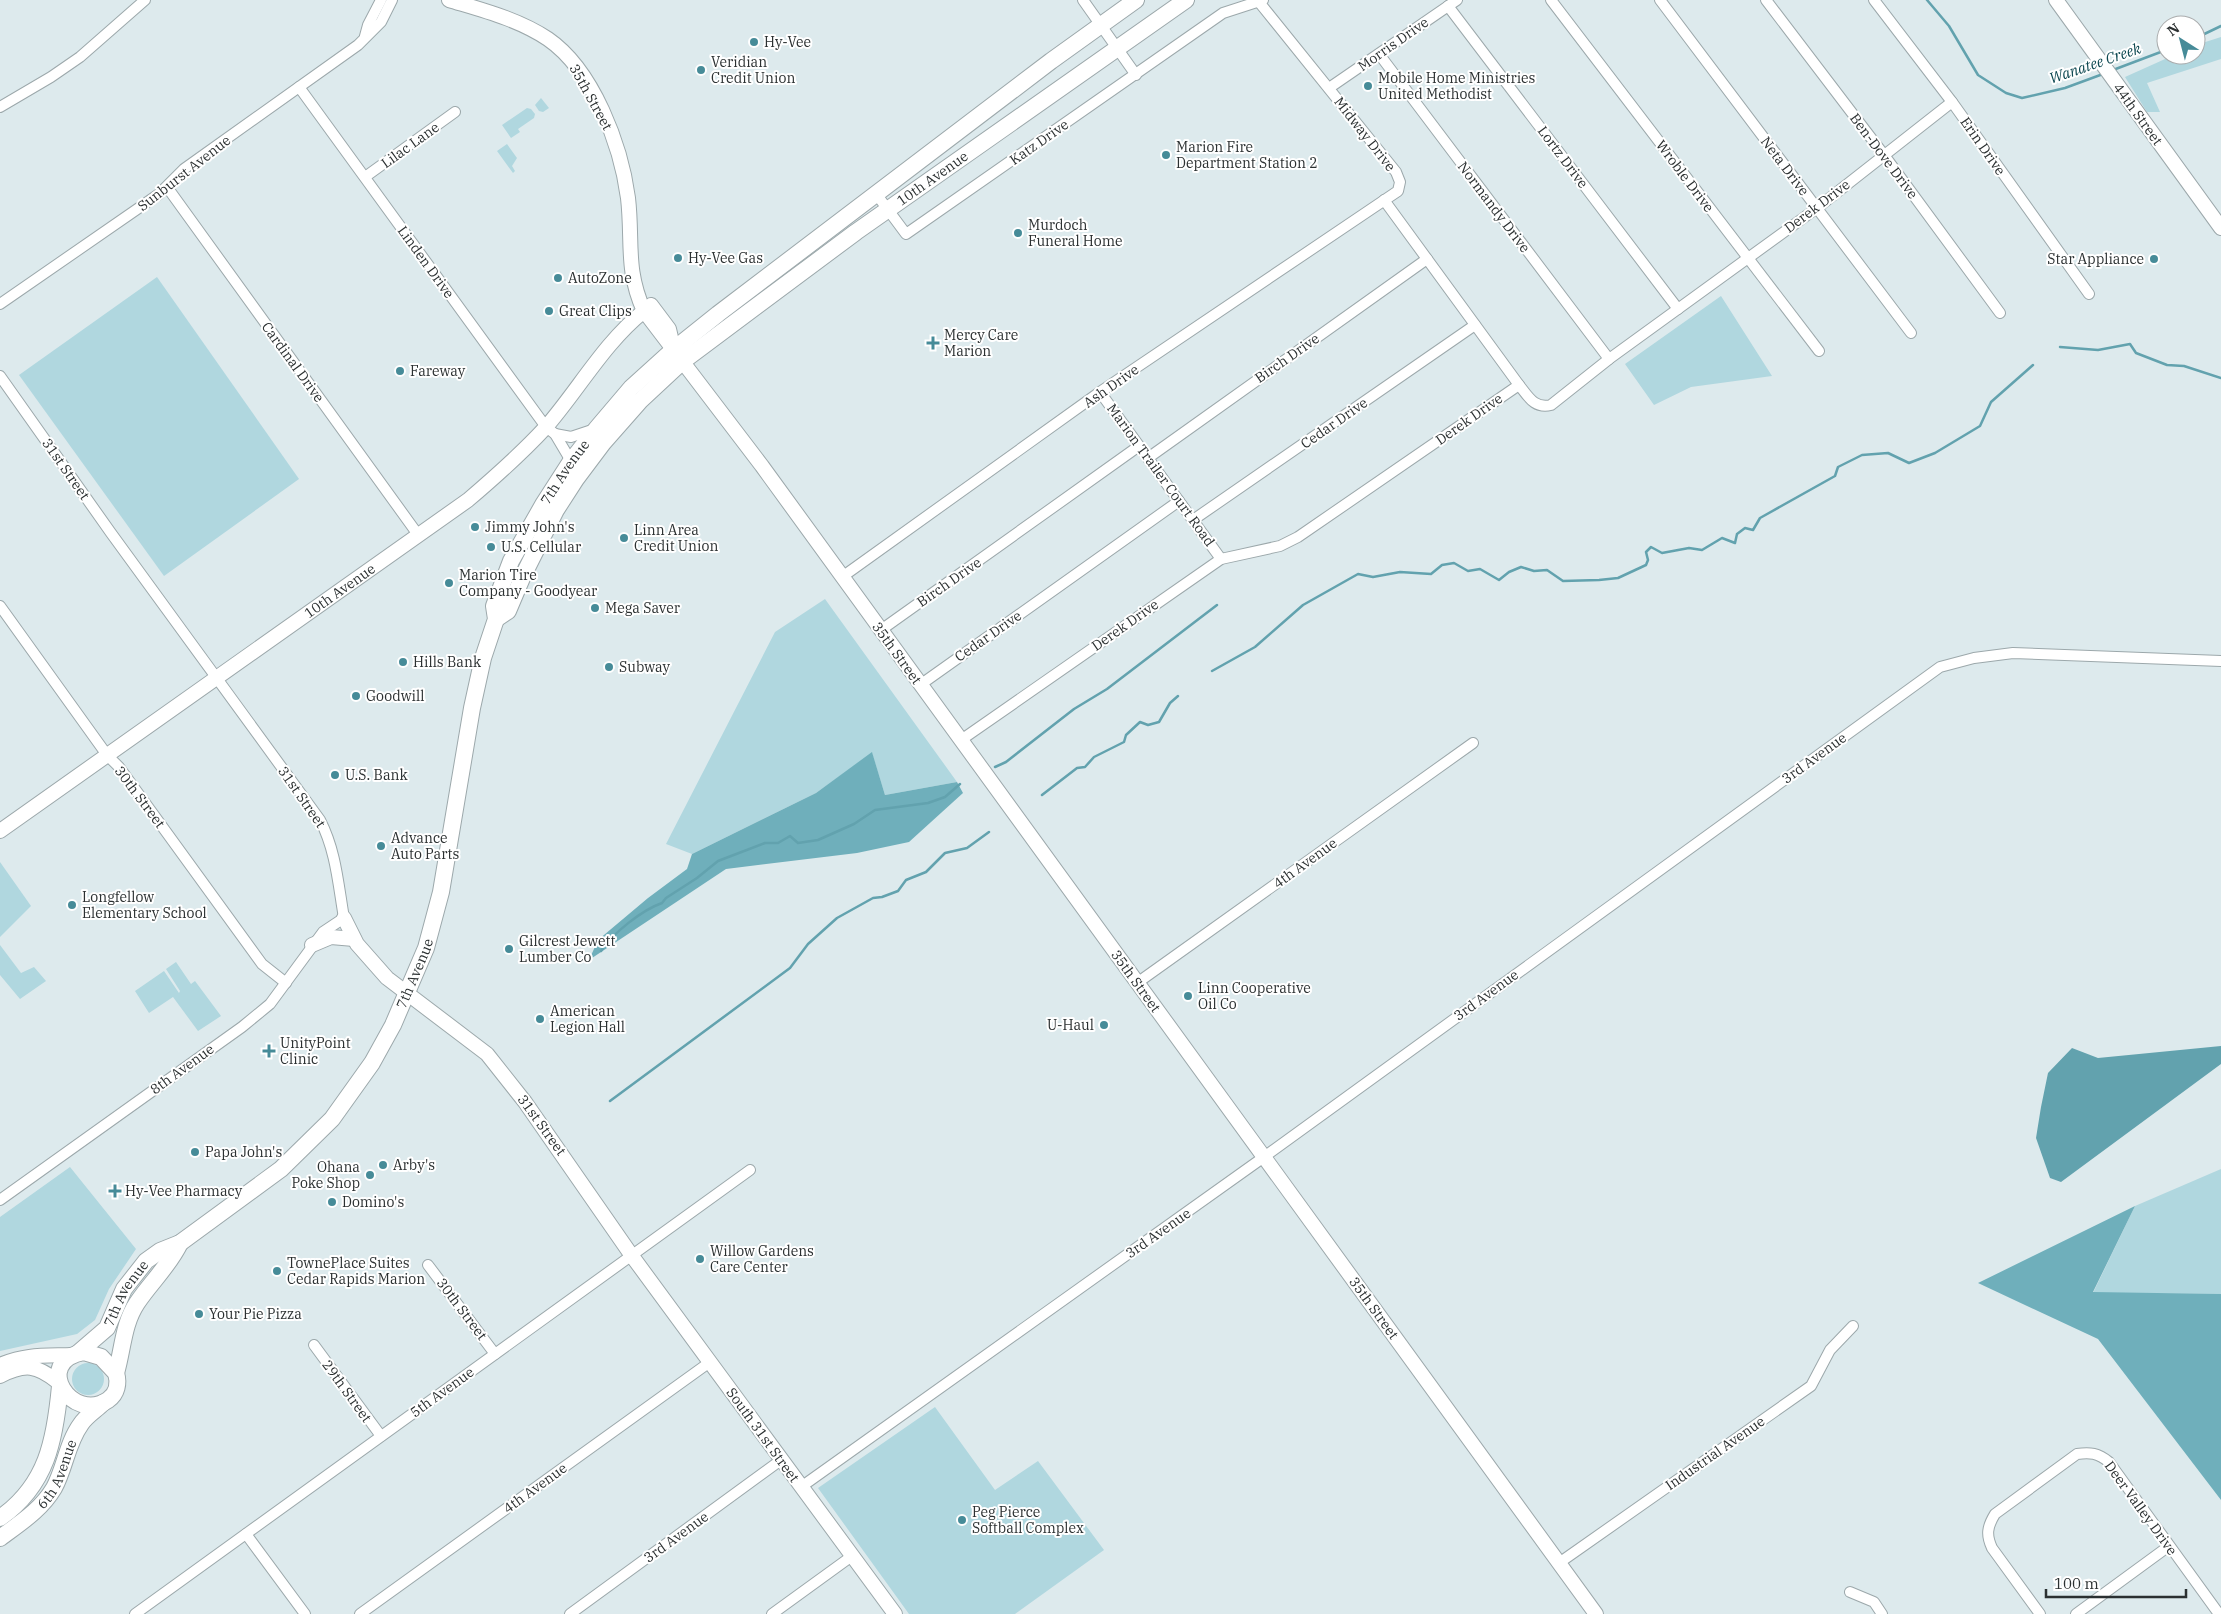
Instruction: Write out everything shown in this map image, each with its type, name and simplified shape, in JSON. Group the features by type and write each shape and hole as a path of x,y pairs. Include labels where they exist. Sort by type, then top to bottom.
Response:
{"main road":[{"name":"10th Avenue","path":"678,355 877,195 1051,61 1136,0"},
{"name":"10th Avenue","path":"678,355 1186,0"},
{"name":"7th Avenue","path":"75,1354 107,1328 124,1288 146,1261 160,1251 180,1243 276,1174 306,1147 332,1119 372,1063 393,1025 426,948 441,892 472,708 483,658 496,618 494,606 512,561 528,529 571,461 597,428 631,388 678,355"},
{"name":"7th Avenue","path":"496,618 508,611 522,578 556,510 576,478 603,443 640,402 678,355"},
{"name":"7th Avenue","path":"116,1372 126,1329 136,1304 172,1258 180,1243"},
{"path":"84,1352 101,1357 116,1372 116,1389 111,1398 103,1403 92,1406 81,1405 72,1400 59,1384 60,1367 65,1359 84,1352"},
{"name":"6th Avenue","path":"0,1518 26,1496 46,1463 57,1412 59,1384"},
{"name":"6th Avenue","path":"0,1538 44,1502 58,1479 74,1436 81,1423 103,1403"}],"street":[{"path":"0,108 80,57 145,0"},
{"name":"Sunburst Avenue","path":"365,37 368,24 381,0"},
{"name":"Sunburst Avenue","path":"0,304 167,187 184,169 358,45 381,22 392,0"},
{"name":"35th Street","path":"449,0 504,17 530,28 565,53 580,71 608,124 622,163 628,200 631,270 635,291 644,310 842,577 1596,1614"},
{"path":"1083,0 1136,75"},
{"name":"Wroble Drive","path":"1551,0 1819,351"},
{"name":"Neta Drive","path":"1660,0 1911,333"},
{"name":"Ben-Dove Drive","path":"1766,0 1884,155 2000,313"},
{"name":"Erin Drive","path":"1874,0 1952,102 2089,294"},
{"name":"44th Street","path":"2056,0 2221,228"},
{"name":"Midway Drive","path":"1136,75 1224,13 1261,1 1396,172 1400,182 1398,191 1384,200"},
{"name":"Morris Drive","path":"1329,88 1452,3"},
{"name":"Lortz Drive","path":"1452,3 1678,309"},
{"name":"Normandy Drive","path":"1379,54 1609,360"},
{"name":"Katz Drive","path":"877,195 906,234 1136,75"},
{"name":"Linden Drive","path":"300,87 571,461"},
{"name":"Derek Drive","path":"960,740 1221,558 1280,546 1298,537 1519,385 1535,405 1543,407 1550,405 1817,208 1952,102"},
{"name":"Lilac Lane","path":"365,177 455,112"},
{"name":"Cardinal Drive","path":"167,187 418,536"},
{"path":"1384,200 1519,385"},
{"name":"Ash Drive","path":"842,577 1100,392 1384,200"},
{"name":"Birch Drive","path":"1148,458 1427,259"},
{"name":"35th Street","path":"631,270 651,305 669,329 678,355"},
{"name":"10th Avenue","path":"0,831 468,500 550,430 607,347 626,325 644,310"},
{"name":"Cedar Drive","path":"1193,520 1475,325"},
{"name":"31st Street","path":"0,376 3,387 218,678 320,820 328,835 336,860 344,918 354,938 387,978 487,1054 526,1102 632,1256"},
{"name":"Marion Trailer Court Road","path":"1100,392 1221,558"},
{"path":"550,430 571,436 597,428"},
{"name":"Birch Drive","path":"880,630 1139,446"},
{"name":"Cedar Drive","path":"920,684 1179,501"},
{"name":"30th Street","path":"0,606 107,755 119,767 262,964 286,983"},
{"name":"3rd Avenue","path":"801,1487 1264,1157 1940,667 1974,658 2013,653 2221,661"},
{"name":"4th Avenue","path":"1137,983 1474,743"},
{"name":"8th Avenue","path":"0,1200 242,1027 270,1004 323,932 344,918"},
{"path":"312,945 331,937 354,938"},
{"name":"5th Avenue","path":"141,1612 750,1170"},
{"name":"South 31st Street","path":"632,1256 895,1614"},
{"name":"30th Street","path":"428,1265 495,1354"},
{"name":"Industrial Avenue","path":"1559,1563 1811,1386 1830,1350 1853,1326"},
{"name":"29th Street","path":"314,1345 381,1436"},
{"path":"0,1364 17,1357 75,1354"},
{"name":"4th Avenue","path":"360,1614 710,1362"},
{"path":"0,1376 22,1367 32,1367 44,1371 59,1384"},
{"name":"Deer Valley Drive","path":"2040,1614 1992,1548 1987,1538 1988,1525 1995,1514 2077,1454 2089,1452 2101,1455 2109,1462 2219,1614"},
{"name":"3rd Avenue","path":"570,1614 781,1460"},
{"path":"246,1534 305,1614"},
{"path":"2076,1614 2168,1546"},
{"path":"772,1614 852,1556"},
{"path":"1850,1592 1874,1602 1882,1614"}],"shaded area":[{"path":"2221,37 2221,59 2206,64 2206,42"},
{"path":"2156,63 2156,65 2202,65 2147,83 2160,112 2147,112 2125,77"},
{"path":"541,98 549,108 543,112 539,111 535,105"},
{"path":"527,108 531,109 535,114 534,118 518,129 520,132 511,138 502,125"},
{"path":"507,144 517,158 512,166 515,171 513,173 497,151"},
{"path":"157,277 299,479 164,576 19,375"},
{"path":"1721,296 1772,376 1691,387 1654,405 1625,364"},
{"path":"825,599 957,782 885,795 872,753 816,793 692,854 666,844 775,632"},
{"path":"872,752 885,795 957,782 963,793 909,842 857,853 726,869 589,960 598,940 648,898 687,869 692,854 816,793"},
{"path":"0,862 31,906 0,937"},
{"path":"0,945 21,973 34,967 46,981 20,999 0,975"},
{"path":"176,962 191,984 195,981 221,1016 198,1031 173,997 149,1013 135,991 164,971 179,993 180,991 166,969"},
{"path":"2221,1046 2221,1064 2061,1182 2050,1178 2036,1138 2041,1107 2048,1073 2072,1048 2098,1058"},
{"path":"70,1167 136,1249 109,1289 95,1320 77,1334 0,1351 0,1217"},
{"path":"2221,1169 2221,1294 2093,1293 2135,1206"},
{"path":"2135,1206 2093,1292 2221,1294 2221,1500 2098,1339 1978,1283"},
{"path":"88,1363 94,1364 99,1368 103,1373 103,1385 99,1390 94,1394 88,1395 82,1394 77,1390 73,1385 72,1379 73,1373 77,1368 82,1364"},
{"name":"Peg Pierce Softball Complex","path":"935,1407 995,1490 1038,1461 1104,1550 1015,1614 909,1614 818,1488"}],"waterway":[{"name":"Wanatee Creek","path":"1927,0 1949,26 1978,75 2006,93 2022,98 2065,88 2103,74"},
{"name":"Wanatee Creek","path":"2206,33 2221,26"},
{"name":"Wanatee Creek","path":"2113,70 2156,54"},
{"path":"2060,347 2098,350 2130,344 2136,353 2167,365 2184,366 2221,378"},
{"path":"1212,671 1255,647 1303,605 1358,574 1373,577 1400,572 1431,574 1442,565 1454,563 1468,571 1480,569 1499,580 1509,572 1521,567 1534,571 1547,570 1563,581 1599,580 1618,578 1646,565 1648,560 1646,552 1651,547 1662,553 1689,548 1702,550 1722,538 1735,543 1737,534 1745,528 1753,530 1760,518 1835,476 1838,467 1862,455 1888,453 1909,463 1935,453 1980,426 1991,402 2033,365"},
{"path":"995,767 1006,762 1074,709 1107,689 1217,605"},
{"path":"1042,795 1077,768 1085,767 1094,757 1124,742 1126,735 1140,722 1148,725 1159,722 1170,703 1178,696"},
{"path":"601,951 628,923 662,903 666,898 697,878 718,861 765,843 778,843 790,836 798,843 818,840 854,824 875,810 928,803 945,797 960,784"},
{"path":"610,1101 790,968 808,944 837,918 873,898 898,891 906,880 926,872 945,853 967,848 989,832"}],"place":[{"name":"Hy-Vee","path":"754,42"},
{"name":"Veridian Credit Union","path":"701,70"},
{"name":"Mobile Home Ministries United Methodist","path":"1368,86"},
{"name":"Marion Fire Department Station 2","path":"1166,155"},
{"name":"Murdoch Funeral Home","path":"1018,233"},
{"name":"Hy-Vee Gas","path":"678,258"},
{"name":"Star Appliance","path":"2154,259"},
{"name":"AutoZone","path":"558,278"},
{"name":"Great Clips","path":"549,311"},
{"name":"Mercy Care Marion","path":"933,343"},
{"name":"Fareway","path":"400,371"},
{"name":"Jimmy John's","path":"475,527"},
{"name":"Linn Area Credit Union","path":"624,538"},
{"name":"U.S. Cellular","path":"491,547"},
{"name":"Marion Tire Company - Goodyear","path":"449,583"},
{"name":"Mega Saver","path":"595,608"},
{"name":"Hills Bank","path":"403,662"},
{"name":"Subway","path":"609,667"},
{"name":"Goodwill","path":"356,696"},
{"name":"U.S. Bank","path":"335,775"},
{"name":"Advance Auto Parts","path":"381,846"},
{"name":"Longfellow Elementary School","path":"72,905"},
{"name":"Gilcrest Jewett Lumber Co","path":"509,949"},
{"name":"Linn Cooperative Oil Co","path":"1188,996"},
{"name":"American Legion Hall","path":"540,1019"},
{"name":"U-Haul","path":"1104,1025"},
{"name":"UnityPoint Clinic","path":"269,1051"},
{"name":"Papa John's","path":"195,1152"},
{"name":"Arby's","path":"383,1165"},
{"name":"Ohana Poke Shop","path":"370,1175"},
{"name":"Hy-Vee Pharmacy","path":"115,1191"},
{"name":"Domino's","path":"332,1202"},
{"name":"Willow Gardens Care Center","path":"700,1259"},
{"name":"TownePlace Suites Cedar Rapids Marion","path":"277,1271"},
{"name":"Your Pie Pizza","path":"199,1314"},
{"name":"Peg Pierce Softball Complex","path":"962,1520"}]}
